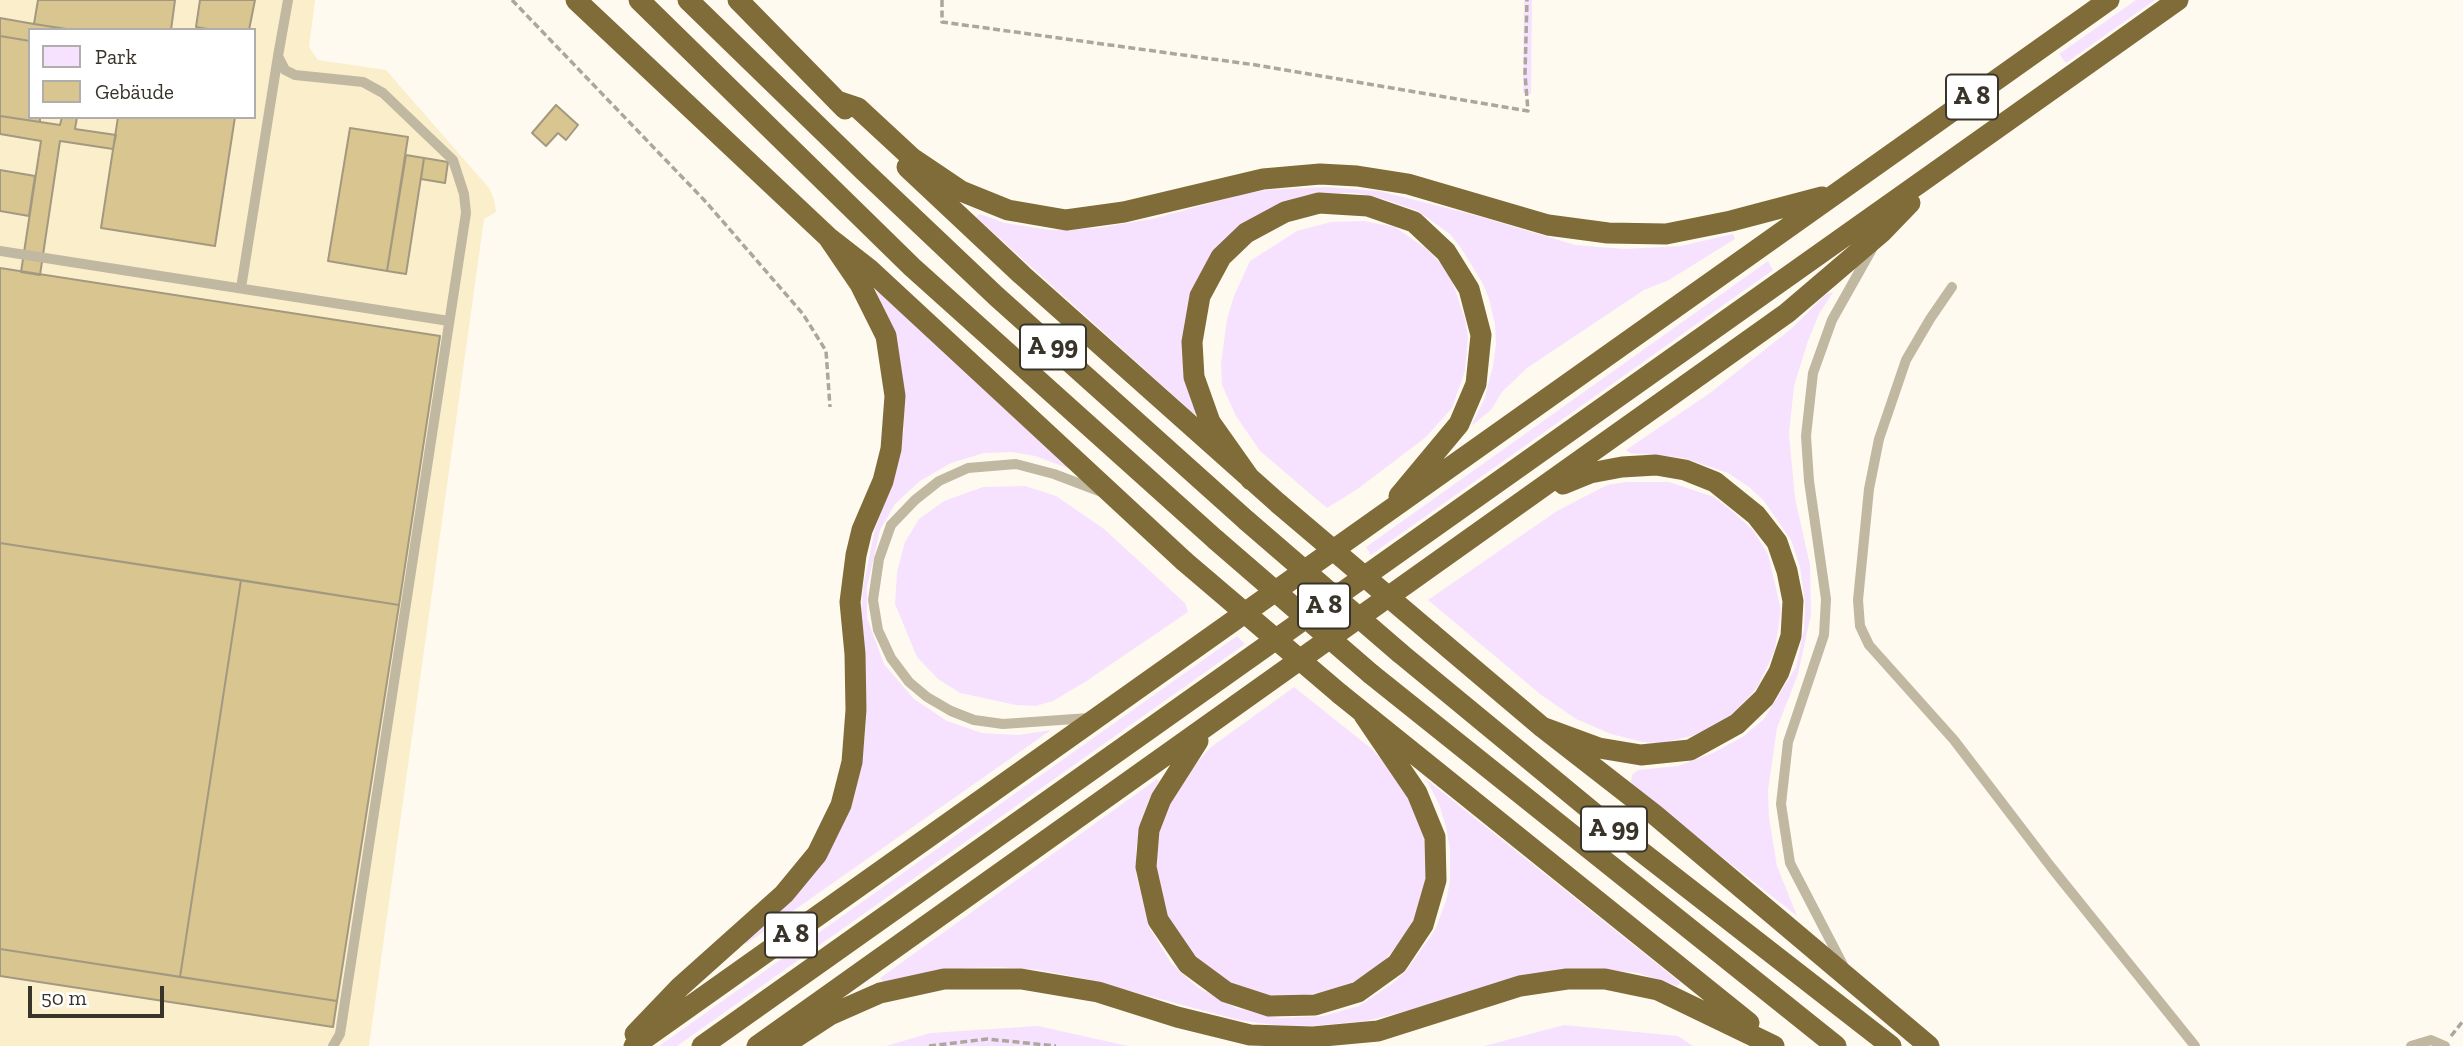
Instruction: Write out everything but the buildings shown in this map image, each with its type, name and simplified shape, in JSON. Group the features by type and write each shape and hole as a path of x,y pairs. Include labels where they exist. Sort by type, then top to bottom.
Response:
{"highway":[{"path":"576,0 828,237 869,268 1184,561 1364,715 1776,1046"},
{"name":"A 99","path":"639,0 912,267 1216,540 1371,674 1836,1046"},
{"name":"A 99","path":"688,0 987,287 1247,521 1400,653 1634,846 1891,1046"},
{"path":"738,0 836,101 1032,284 1251,480 1542,727 1655,815 1929,1046"},
{"name":"A 8","path":"634,1046 2109,0"},
{"name":"A 8","path":"702,1046 2178,0"},
{"path":"836,101 858,108 912,158 961,191 1008,210 1066,219 1124,212 1263,179 1320,174 1357,176 1408,184 1548,225 1608,233 1666,234 1731,221 1835,194"},
{"path":"759,1045 1787,313 1882,232 1945,166"},
{"path":"1251,480 1210,422 1194,377 1192,342 1200,296 1220,257 1246,233 1285,212 1319,203 1368,206 1413,222 1446,252 1469,289 1481,335 1476,384 1459,425 1377,521"},
{"path":"624,1046 680,987 784,894 817,854 841,805 852,762 856,710 855,654 850,602 862,530 883,481 891,449 895,396 887,336 860,284 828,237"},
{"path":"1534,494 1590,473 1622,467 1656,465 1695,474 1715,482 1756,515 1777,542 1787,570 1793,601 1791,636 1779,672 1764,698 1737,724 1690,750 1641,755 1598,748 1542,727"},
{"path":"1207,728 1161,799 1149,830 1146,867 1158,920 1188,964 1226,992 1269,1006 1315,1006 1358,992 1397,964 1423,925 1436,880 1435,837 1417,793 1364,715"},
{"path":"759,1045 784,1045 830,1015 880,993 944,979 1021,979 1098,992 1177,1017 1250,1035 1313,1037 1378,1031 1520,986 1567,979 1605,979 1658,990 1776,1046"}],"lane":[{"path":"241,288 288,0"},
{"path":"278,55 285,70 295,75 363,82 383,93 453,160 464,194 466,213 340,1034 333,1046"},
{"path":"1850,978 1790,863 1781,804 1788,742 1824,635 1826,599 1809,481 1806,436 1813,373 1832,320 1882,232"},
{"path":"0,251 449,321"},
{"path":"1952,287 1906,360 1879,439 1864,531 1858,600 1860,626 1869,645 1954,740 2051,867 2196,1046"},
{"path":"1100,717 1003,724 974,720 951,711 927,697 909,682 891,658 878,630 873,600 879,559 891,525 915,500 939,481 968,468 1016,464 1054,474 1114,497"},
{"path":"2411,1046 2431,1040 2445,1046"}],"path":[{"path":"512,0 706,202 803,314 826,351 830,407"},
{"path":"942,0 942,22 1256,65 1528,110 1525,74 1527,0"},
{"path":"929,1046 987,1039 1056,1046"}],"shaded area":[{"path":"0,0 315,0 309,47 318,60 386,70 489,188 494,199 496,212 484,219 369,1046 0,1046"}],"green space":[{"path":"1524,0 1532,0 1531,94 1523,93"},
{"path":"2136,0 2155,0 2066,63 2059,54"},
{"path":"1326,187 1379,191 1471,214 1575,245 1624,249 1681,246 1733,234 1735,239 1669,280 1644,290 1527,368 1502,392 1491,410 1471,426 1484,400 1493,366 1495,324 1489,299 1482,282 1450,234 1416,210 1355,193 1326,193 1303,196 1283,203 1246,223 1213,257 1186,378 1197,413 1195,415 976,217 980,214 1005,223 1050,230 1098,228 1152,219 1244,194"},
{"path":"1364,221 1395,227 1427,249 1449,272 1465,319 1468,337 1465,371 1452,408 1426,437 1359,488 1327,508 1260,451 1236,416 1222,385 1221,364 1227,319 1250,261 1297,231 1331,222"},
{"path":"1768,261 1773,270 1371,555 1366,547"},
{"path":"874,286 1073,470 1035,456 1012,452 984,453 951,463 920,481 895,504 880,530 867,587 867,618 884,664 914,699 947,721 982,733 1018,735 1051,730 746,944 744,942 854,791 864,744 867,709 861,620 863,587 875,529 896,471 904,430 901,365 891,328"},
{"path":"1833,292 1819,314 1794,386 1789,434 1795,498 1810,565 1811,614 1798,674 1777,728 1768,790 1769,818 1777,866 1797,916 1634,788 1631,782 1632,775 1638,770 1678,766 1715,752 1744,736 1764,719 1796,667 1804,629 1805,603 1800,567 1791,540 1764,501 1728,473 1684,458 1630,453 1626,450 1710,393 1791,329 1825,295"},
{"path":"1669,482 1714,497 1732,511 1753,530 1768,554 1781,610 1775,649 1758,686 1747,699 1729,718 1708,729 1692,736 1661,743 1643,742 1611,734 1576,719 1540,694 1428,600 1557,511 1607,485"},
{"path":"1025,486 1056,496 1104,529 1185,603 1188,612 1085,682 1053,701 1036,706 1016,705 960,693 938,679 917,657 895,604 897,572 905,542 919,519 944,501 983,487"},
{"path":"1237,636 1245,644 677,1046 659,1046"},
{"path":"1294,687 1372,749 1399,779 1424,833 1426,880 1420,906 1406,935 1385,960 1361,979 1333,990 1301,996 1267,995 1234,985 1200,963 1173,929 1161,906 1155,868 1159,829 1171,797 1190,770 1211,747"},
{"path":"1157,779 1159,781 1142,820 1136,849 1136,874 1149,927 1171,963 1188,979 1236,1008 1280,1018 1323,1016 1359,1006 1406,971 1435,930 1450,881 1450,849 1446,827 1439,804 1426,779 1681,983 1677,986 1638,973 1607,970 1439,1003 1366,1021 1312,1026 1274,1025 1239,1020 1081,978 1039,970 968,968 937,972 886,985 880,978"},
{"path":"1564,1025 1678,1036 1693,1046 1484,1046"},
{"path":"1038,1026 1128,1046 886,1046 930,1033"}]}
